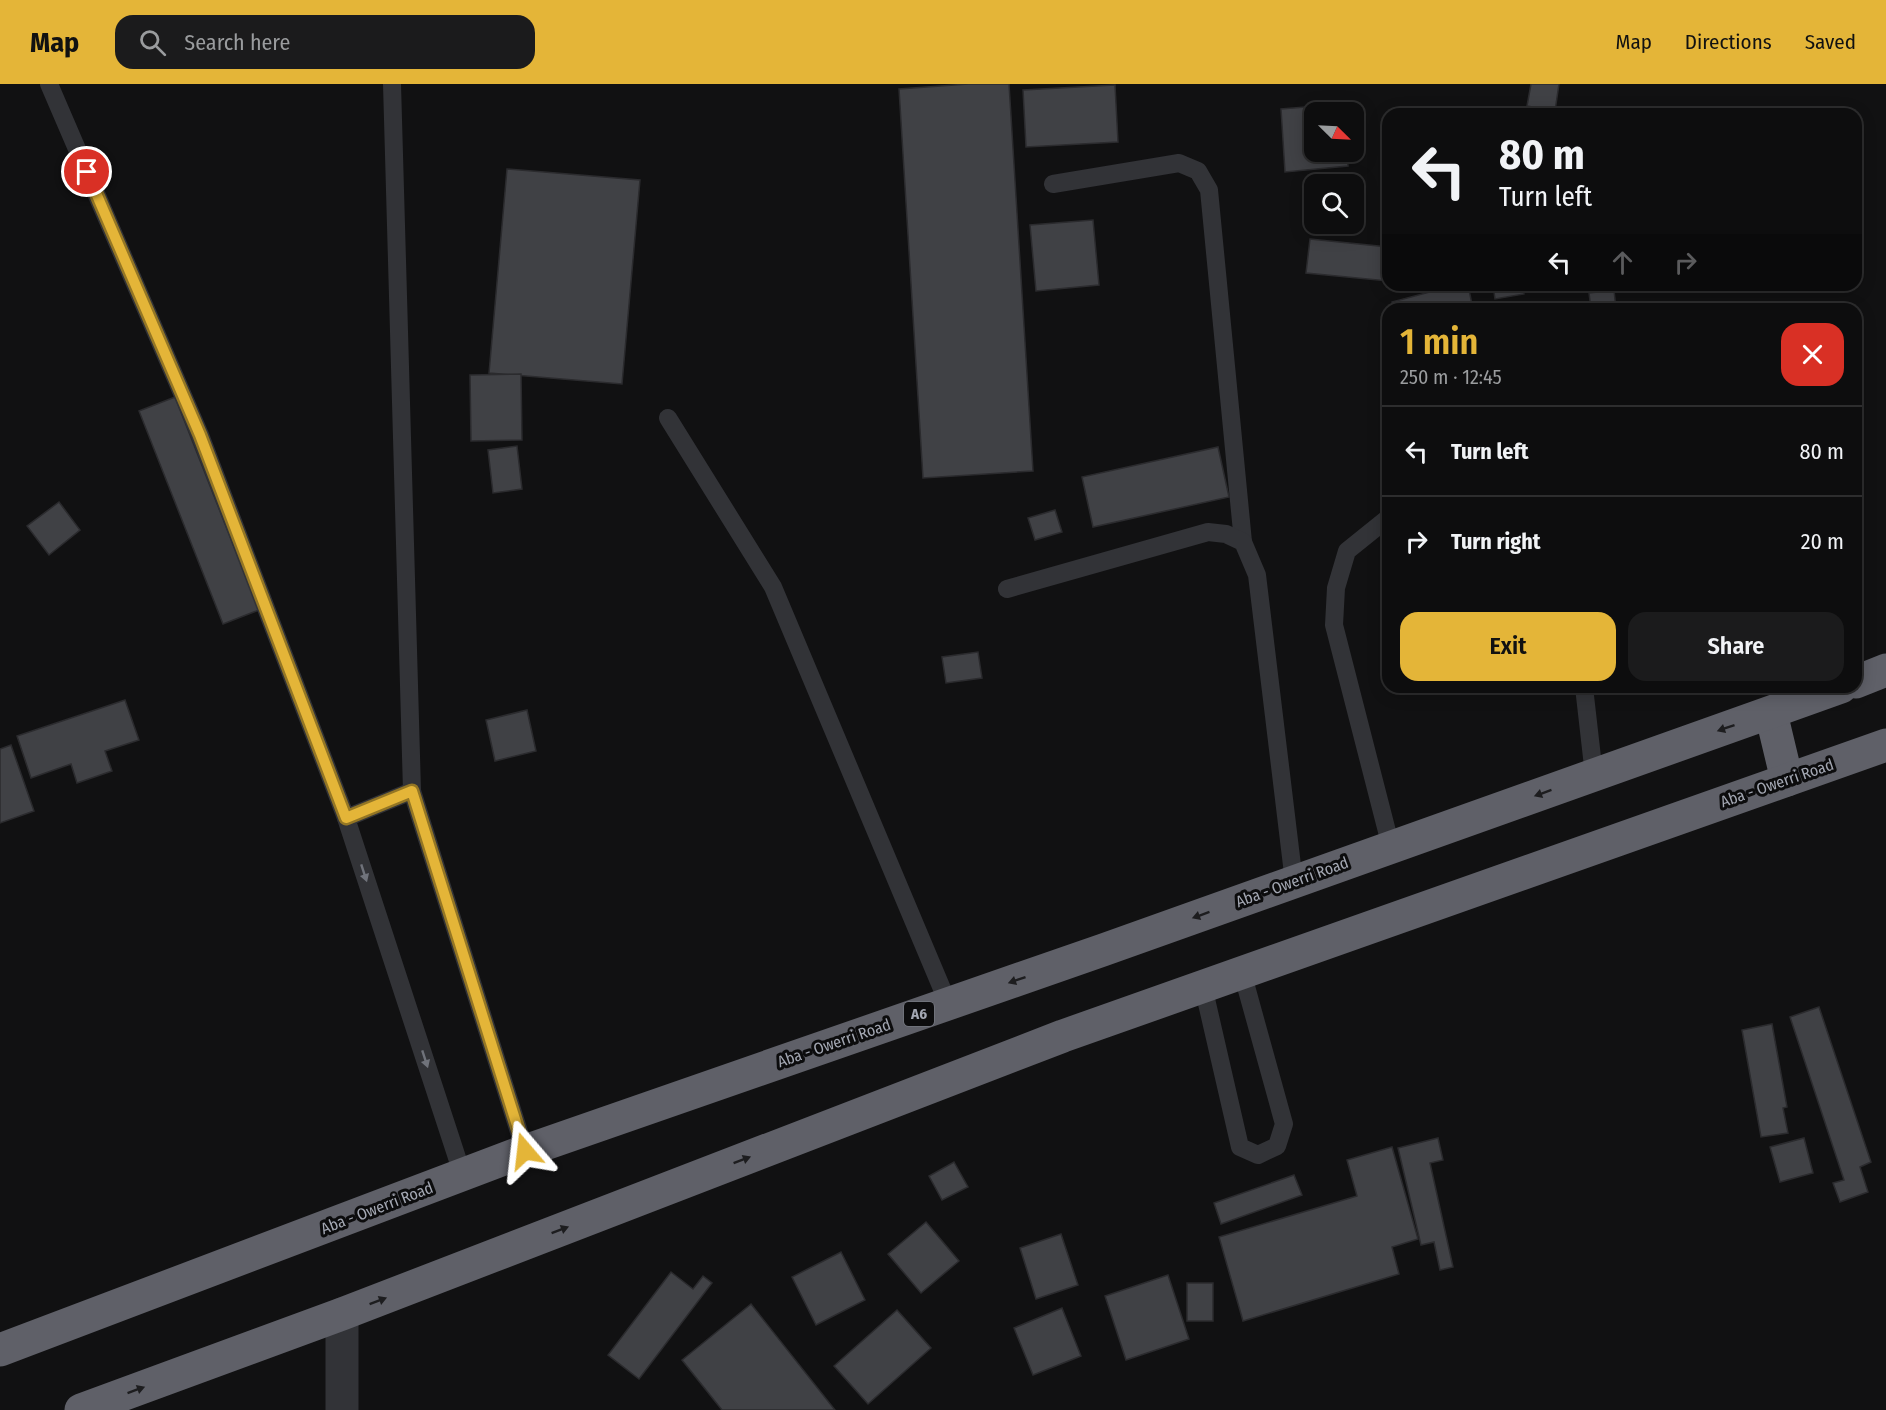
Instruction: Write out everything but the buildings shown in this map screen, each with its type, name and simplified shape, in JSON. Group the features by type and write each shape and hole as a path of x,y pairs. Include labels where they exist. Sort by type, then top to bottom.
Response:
{"highway":[{"path":"1862,680 1886,670"},
{"name":"Aba - Owerri Road","path":"0,1350 525,1151 1294,882 1824,693"},
{"path":"1771,712 1787,780"},
{"name":"Aba - Owerri Road","path":"81,1410 342,1314 1052,1040 1886,745"}],"street":[{"path":"342,1314 342,1410"}],"lane":[{"path":"49,84 200,435 346,818 463,1176"},
{"path":"392,84 412,791 525,1151"},
{"path":"1053,184 1179,163 1198,171 1209,190 1243,542 1257,576 1294,882"},
{"path":"668,418 772,587 948,1003"},
{"path":"1382,523 1347,551 1336,588 1334,625 1390,848"},
{"path":"1007,589 1209,532 1226,534 1243,542"},
{"path":"1585,693 1594,775"},
{"path":"346,818 412,791"},
{"path":"1203,986 1240,1147 1258,1155 1277,1146 1284,1124 1242,972"}],"route":[{"path":"87,172 200,435 346,818 412,791 525,1151"}]}
